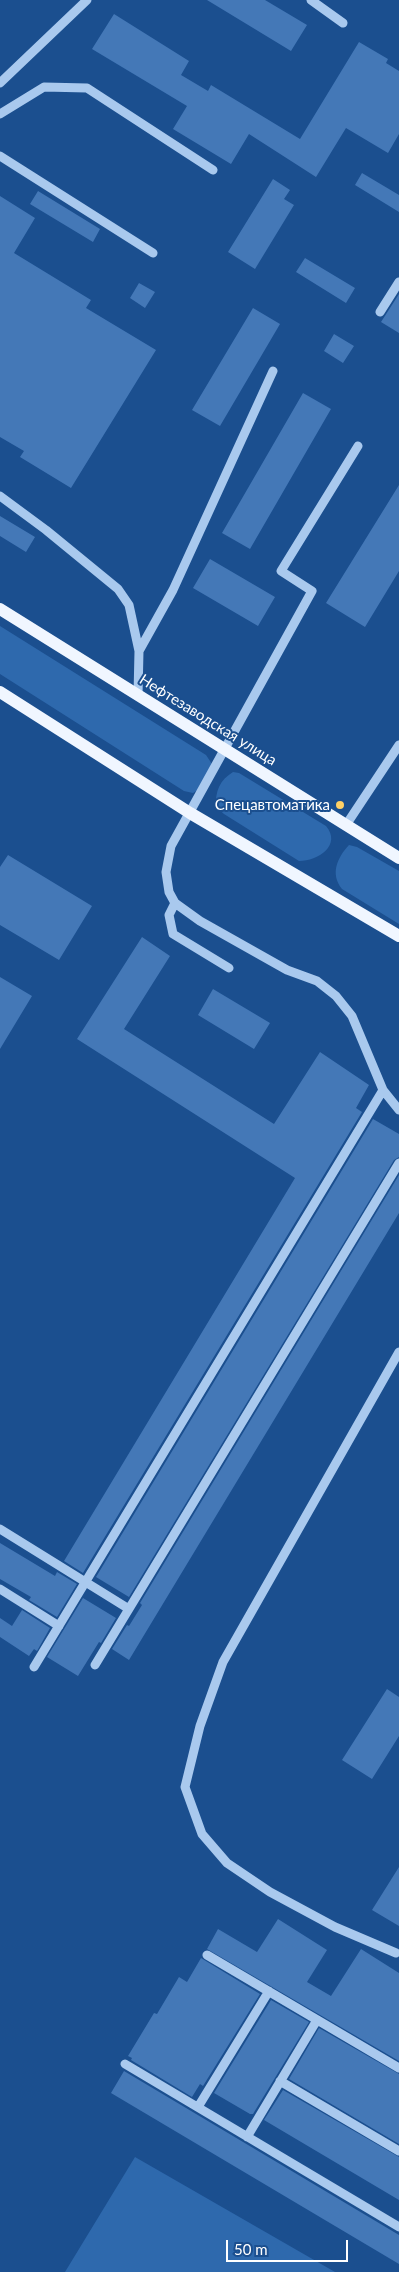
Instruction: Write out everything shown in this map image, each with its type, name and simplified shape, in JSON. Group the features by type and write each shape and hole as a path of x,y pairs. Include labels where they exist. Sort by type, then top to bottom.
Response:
{"main road":[{"name":"Нефтезаводская улица","path":"0,609 399,858"},
{"path":"0,692 190,813 399,936"}],"street":[{"path":"0,83 86,0"},
{"path":"310,0 343,24"},
{"path":"0,114 44,87 87,88 213,170"},
{"path":"0,156 153,253"},
{"path":"380,312 399,282"},
{"path":"139,651 173,590 272,370"},
{"path":"358,446 282,571 312,592 171,846 166,872 169,892 175,903 200,921 287,970 317,982 336,996 352,1016 383,1090 399,1110"},
{"path":"0,496 46,530 118,590 129,606 139,651 138,695"},
{"path":"346,825 399,745"},
{"path":"175,903 169,915 173,934 229,968"},
{"path":"34,1668 383,1090"},
{"path":"96,1666 399,1163"},
{"path":"396,1953 335,1926 270,1892 227,1863 202,1834 185,1787 200,1726 223,1662 399,1352"},
{"path":"0,1529 129,1610"},
{"path":"0,1589 59,1626"},
{"path":"207,1955 399,2068"},
{"path":"198,2108 268,1992"},
{"path":"247,2137 317,2020"},
{"path":"125,2064 399,2227"},
{"path":"280,2081 399,2152"}],"shaded area":[{"path":"0,626 206,755 212,764 198,790 193,793 184,791 0,674"},
{"path":"233,772 239,773 326,826 331,839 326,851 313,858 299,861 224,814 216,807 216,796 219,786"},
{"path":"349,845 357,847 399,871 399,924 342,889 338,883 336,866 341,855"},
{"path":"135,2157 335,2272 65,2272"}],"building":[{"path":"207,0 265,0 307,25 291,51"},
{"path":"114,14 189,61 181,75 208,91 211,85 300,139 359,42 388,59 386,63 399,71 399,134 388,153 346,128 316,177 249,134 231,164 173,129 187,106 92,49"},
{"path":"362,173 399,195 399,212 355,185"},
{"path":"273,179 290,190 284,199 294,205 255,269 228,252"},
{"path":"38,191 100,229 93,242 30,204"},
{"path":"0,196 35,218 14,253 91,300 86,308 156,350 71,488 20,457 24,451 0,437"},
{"path":"305,258 355,288 346,303 296,272"},
{"path":"139,283 155,292 145,308 130,298"},
{"path":"399,294 399,333 381,322"},
{"path":"253,308 280,324 220,426 192,410"},
{"path":"334,334 354,346 343,363 324,351"},
{"path":"303,393 331,409 250,549 222,533"},
{"path":"399,485 399,571 365,627 326,603"},
{"path":"0,516 35,537 26,552 0,536"},
{"path":"210,559 275,597 258,626 193,588"},
{"path":"8,855 92,906 59,960 0,925 0,867"},
{"path":"142,937 170,956 124,1029 274,1124 320,1052 369,1085 356,1108 362,1112 83,1573 64,1561 295,1178 77,1039"},
{"path":"0,977 32,996 0,1049"},
{"path":"213,989 270,1023 254,1049 198,1015"},
{"path":"373,1119 399,1134 399,1157 394,1160 129,1597 96,1577"},
{"path":"399,1175 399,1213 129,1660 112,1649 142,1605 140,1603"},
{"path":"0,1543 55,1576 57,1572 77,1584 57,1617 29,1600 31,1597 0,1579"},
{"path":"83,1598 116,1618 78,1676 47,1657"},
{"path":"22,1610 50,1628 37,1651 34,1649 29,1656 0,1637 0,1618 12,1626"},
{"path":"387,1689 399,1697 399,1736 372,1779 342,1760"},
{"path":"399,1867 399,1926 372,1910"},
{"path":"278,1919 327,1950 307,1982 331,1996 361,1949 399,1973 399,2061 207,1949 218,1929 257,1952"},
{"path":"201,1958 260,1994 203,2086 200,2084 192,2097 131,2060 132,2058 128,2056 154,2013 157,2014 179,1977 187,1982"},
{"path":"271,2000 309,2022 253,2114 250,2114 214,2093"},
{"path":"319,2028 399,2074 399,2144 289,2079"},
{"path":"124,2071 399,2235 399,2264 111,2093"},
{"path":"283,2090 399,2157 399,2200 264,2120"}],"place":[{"name":"Спецавтоматика","path":"340,805"}]}
